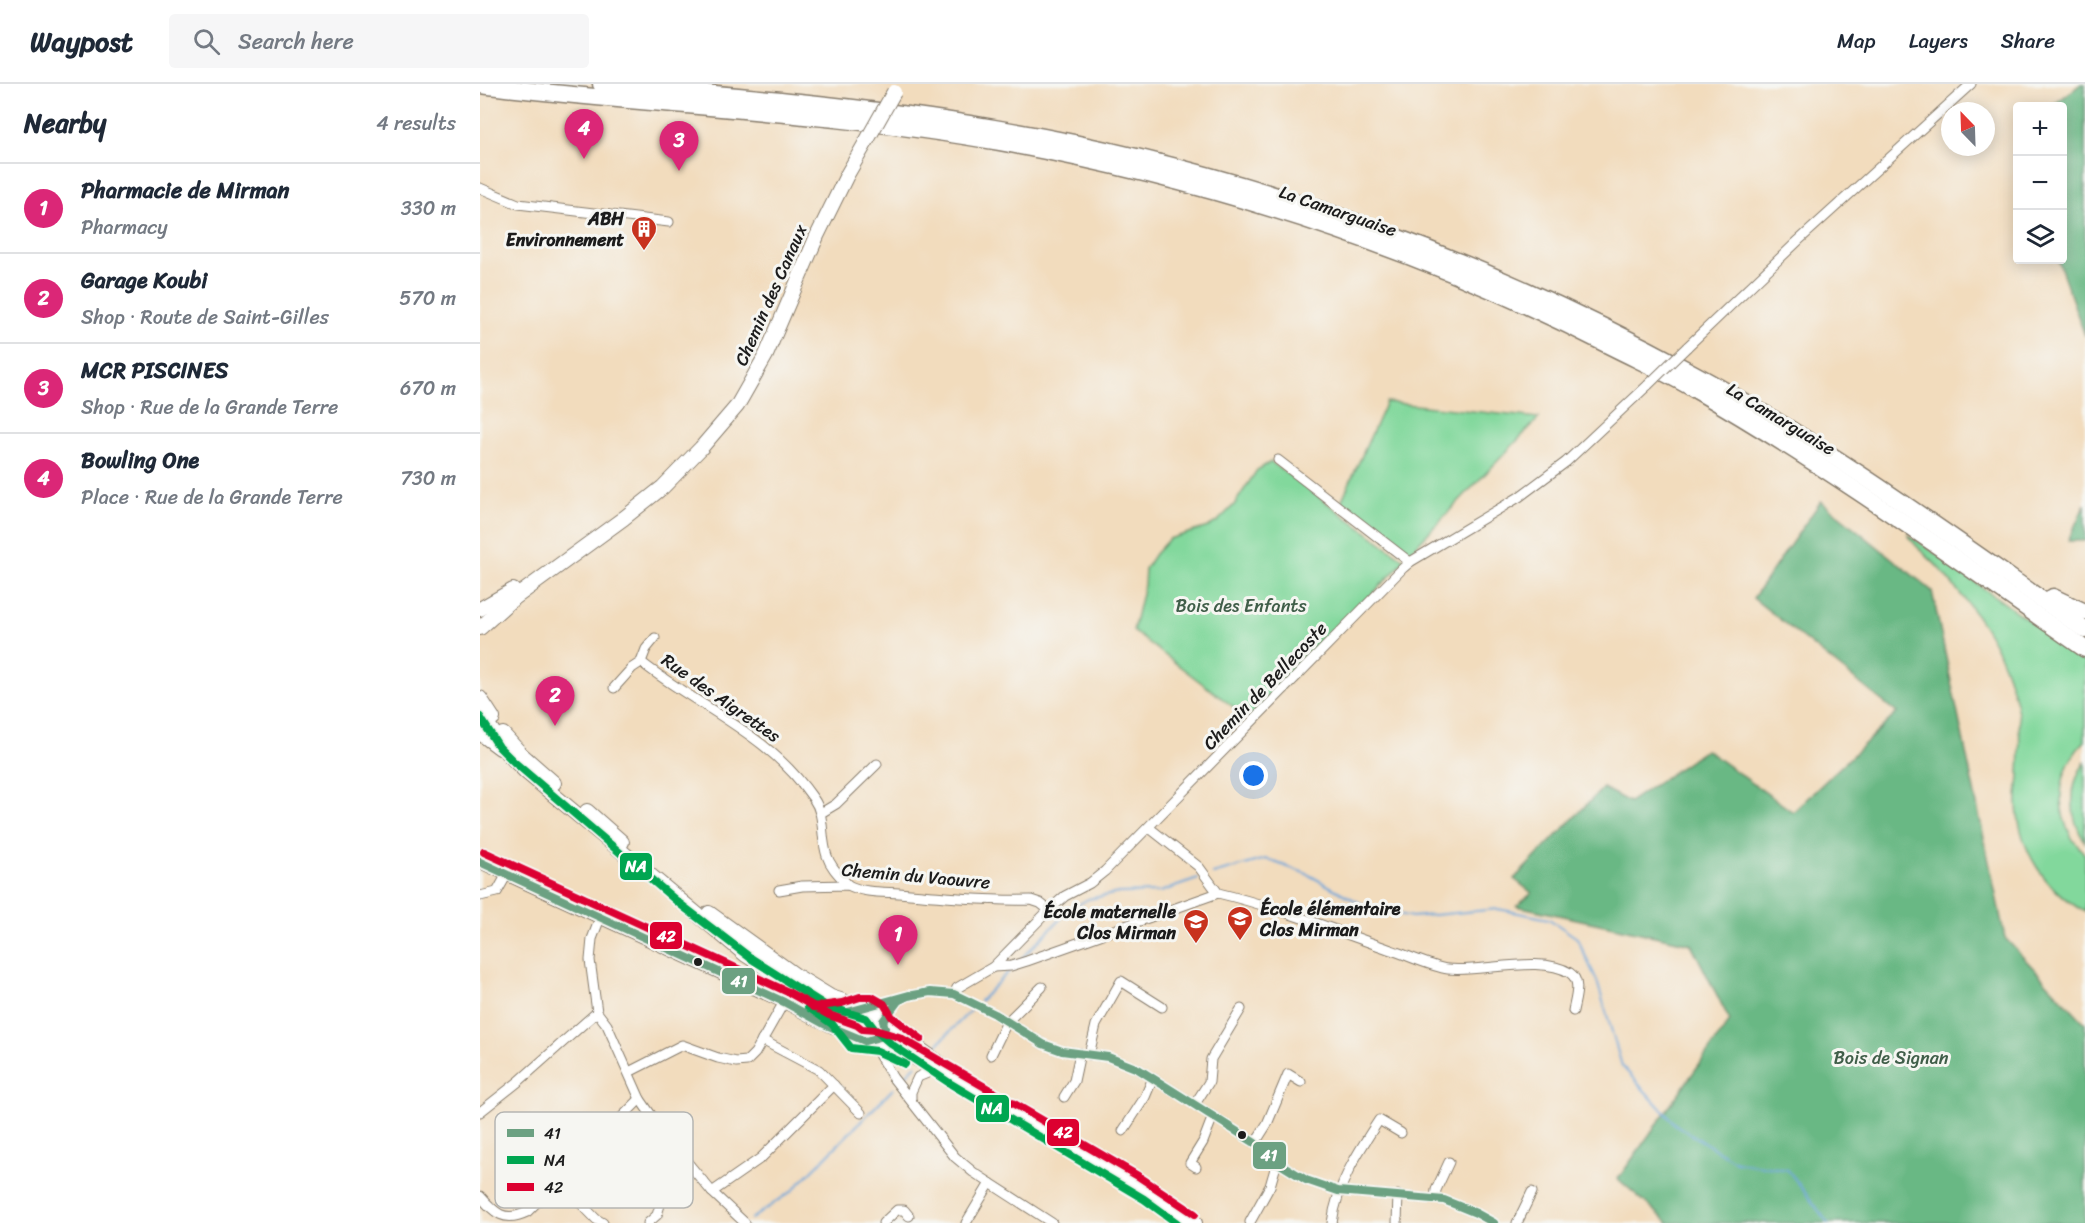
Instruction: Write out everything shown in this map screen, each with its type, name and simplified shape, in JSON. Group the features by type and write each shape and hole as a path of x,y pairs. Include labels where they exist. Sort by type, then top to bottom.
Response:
{"highway":[{"name":"La Camarguaise","path":"601,84 853,107 998,128 1126,154 1244,186 1437,253 1519,287 1596,323 1695,374 1789,429 1900,501 2085,630"},
{"name":"La Camarguaise","path":"480,85 922,129 1069,156 1178,181 1240,198 1335,229 1515,300 1690,386 1863,494 2085,649"},
{"path":"1778,439 1843,487"},
{"path":"1900,501 1960,536 2053,597 2085,612"}],"main road":[{"name":"Chemin des Canaux","path":"480,628 509,602 663,487 737,406 766,355 817,236 847,175 897,88"},
{"name":"Chemin des Canaux","path":"480,609 560,564"},
{"path":"480,698 507,740 521,754 726,928 831,997 877,1012 884,1024 957,1076 1150,1190 1195,1223"},
{"path":"480,712 507,753"},
{"path":"480,733 507,753 601,836 710,927 746,956 826,1006 857,1038 895,1046 1133,1185 1189,1223"},
{"path":"814,1017 835,1015 863,1008"},
{"path":"849,1029 852,1014 863,1008"},
{"path":"875,1041 880,1037 884,1024"}],"street":[{"name":"Chemin de Bellecoste","path":"954,994 957,988 993,967 1065,896 1090,883 1105,871 1410,562 1519,497 1566,462 1799,240 1971,84"},
{"path":"480,188 518,204 669,222"},
{"path":"1278,460 1410,562"},
{"path":"641,662 646,649 655,638"},
{"name":"Rue des Aigrettes","path":"614,688 632,668 641,662 726,717 764,745 796,774 815,801 821,813 826,854 833,869 848,885"},
{"path":"821,813 836,804 877,764"},
{"path":"1147,829 1152,830 1199,867 1218,893"},
{"path":"480,862 784,1002 825,1024 849,1029"},
{"path":"480,896 497,892 507,874"},
{"name":"Chemin du Vaouvre","path":"779,890 802,885 848,885 874,891 961,899 1031,900 1049,910"},
{"path":"993,967 1011,966 1027,961 1218,893 1253,901 1448,969 1514,966 1559,968 1571,973 1576,979 1573,1011"},
{"path":"600,918 592,939 590,960 597,1012 607,1025 640,1099 649,1112"},
{"path":"629,1072 682,1045 718,1058 736,1062 747,1061 755,1053 784,1002 784,979"},
{"path":"1064,1098 1074,1081 1096,1025 1121,981 1162,1007"},
{"path":"991,1055 1007,1022 1042,987"},
{"path":"863,1008 930,992 954,994 1043,1044 1062,1051 1108,1057 1138,1069 1255,1143 1277,1162 1306,1180 1338,1191 1435,1198 1476,1213 1494,1223"},
{"path":"884,1024 898,1001 908,996"},
{"path":"1195,1104 1209,1082 1211,1059 1241,1009"},
{"path":"480,1112 518,1082 597,1012"},
{"path":"762,1041 819,1070 861,1113"},
{"path":"875,1041 878,1053 889,1069"},
{"path":"875,1041 893,1078 955,1156 973,1172 1052,1223"},
{"path":"911,1100 911,1092 918,1077 938,1071"},
{"path":"1255,1143 1267,1124 1288,1074 1301,1082"},
{"path":"1123,1131 1145,1097 1153,1078"},
{"path":"712,1192 761,1158 834,1085"},
{"path":"627,1112 640,1099"},
{"path":"1196,1167 1190,1163 1203,1142 1213,1116"},
{"path":"1332,1223 1338,1191 1355,1156 1379,1120 1401,1133"},
{"path":"1250,1222 1270,1186 1277,1162"},
{"path":"1435,1198 1436,1190 1449,1162"},
{"path":"693,1170 712,1192 745,1223"},
{"path":"966,1223 990,1183"},
{"path":"1517,1223 1532,1192"},
{"path":"1397,1223 1398,1195"},
{"path":"480,1196 495,1213 505,1217 517,1218 531,1208"},
{"path":"585,1208 596,1220 603,1223"},
{"path":"648,1223 657,1215 659,1208"},
{"path":"883,1223 897,1210 904,1210 909,1216"}],"green space":[{"path":"2081,84 2085,84 2085,336 2059,264 2067,264 2067,102 2057,102"},
{"path":"1386,402 1539,418 1407,555 1341,502"},
{"name":"Bois des Enfants","path":"1271,462 1405,560 1254,717 1248,718 1133,631 1144,585 1145,569 1155,554 1169,539 1208,527 1218,521 1234,505 1257,470"},
{"name":"Bois de Signan","path":"1821,501 1932,591 2005,938 2085,1023 2085,1223 1669,1223 1618,1179 1730,1021 1691,944 1517,906 1532,893 1514,879 1603,788 1629,802 1706,750 1793,812 1897,713 1753,598"},
{"path":"2085,504 2085,541 2068,541"},
{"path":"1908,534 2085,661 2085,741 2069,762 2061,799 2062,811 2072,839 2085,855 2085,912 2071,903 2047,880 2037,868 2023,838 2017,801 2020,736 2016,701 1992,639 1938,567"},
{"path":"2085,762 2085,842 2073,812 2073,792 2079,771"}],"waterway":[{"path":"1213,874 1266,859 1307,874 1367,907 1412,917 1498,909 1549,919 1577,938 1597,981 1622,1066 1676,1125 1736,1162 1788,1170 1828,1223"},
{"path":"1021,959 1069,910 1088,899 1119,893 1160,892 1198,879"},
{"path":"980,1001 1010,970"},
{"path":"932,1050 970,1011"},
{"path":"902,1079 916,1065"},
{"path":"751,1219 792,1191 893,1089"}],"transit line":[{"name":"NA","path":"480,717 499,747 514,762 680,904 752,959 826,1006 866,1018 876,1031 891,1044 951,1084 1144,1199 1177,1223"},
{"name":"42","path":"484,852 788,992 829,1015 862,1029 899,1037 1138,1176 1195,1214"},
{"name":"41","path":"480,862 784,1002 824,1024 865,1041 880,1037 885,1028 883,1021 898,1001 908,996 930,992 954,994 995,1014 1043,1044 1062,1051 1108,1057 1138,1069 1255,1143 1277,1162 1306,1180 1338,1191 1444,1200 1494,1223"},
{"name":"41","path":"814,1017 844,1013 909,995"},
{"name":"42","path":"813,1007 842,1003 860,997 872,997 884,1004 892,1017 921,1039"},
{"name":"NA","path":"808,1007 832,1024 851,1048 877,1051 905,1064"}],"place":[{"name":"Bowling One","path":"584,159"},
{"name":"MCR PISCINES","path":"679,171"},
{"name":"ABH Environnement","path":"644,252"},
{"name":"Garage Koubi","path":"555,726"},
{"name":"École élémentaire Clos Mirman","path":"1240,942"},
{"name":"École maternelle Clos Mirman","path":"1196,945"},
{"name":"Pharmacie de Mirman","path":"898,965"}]}
